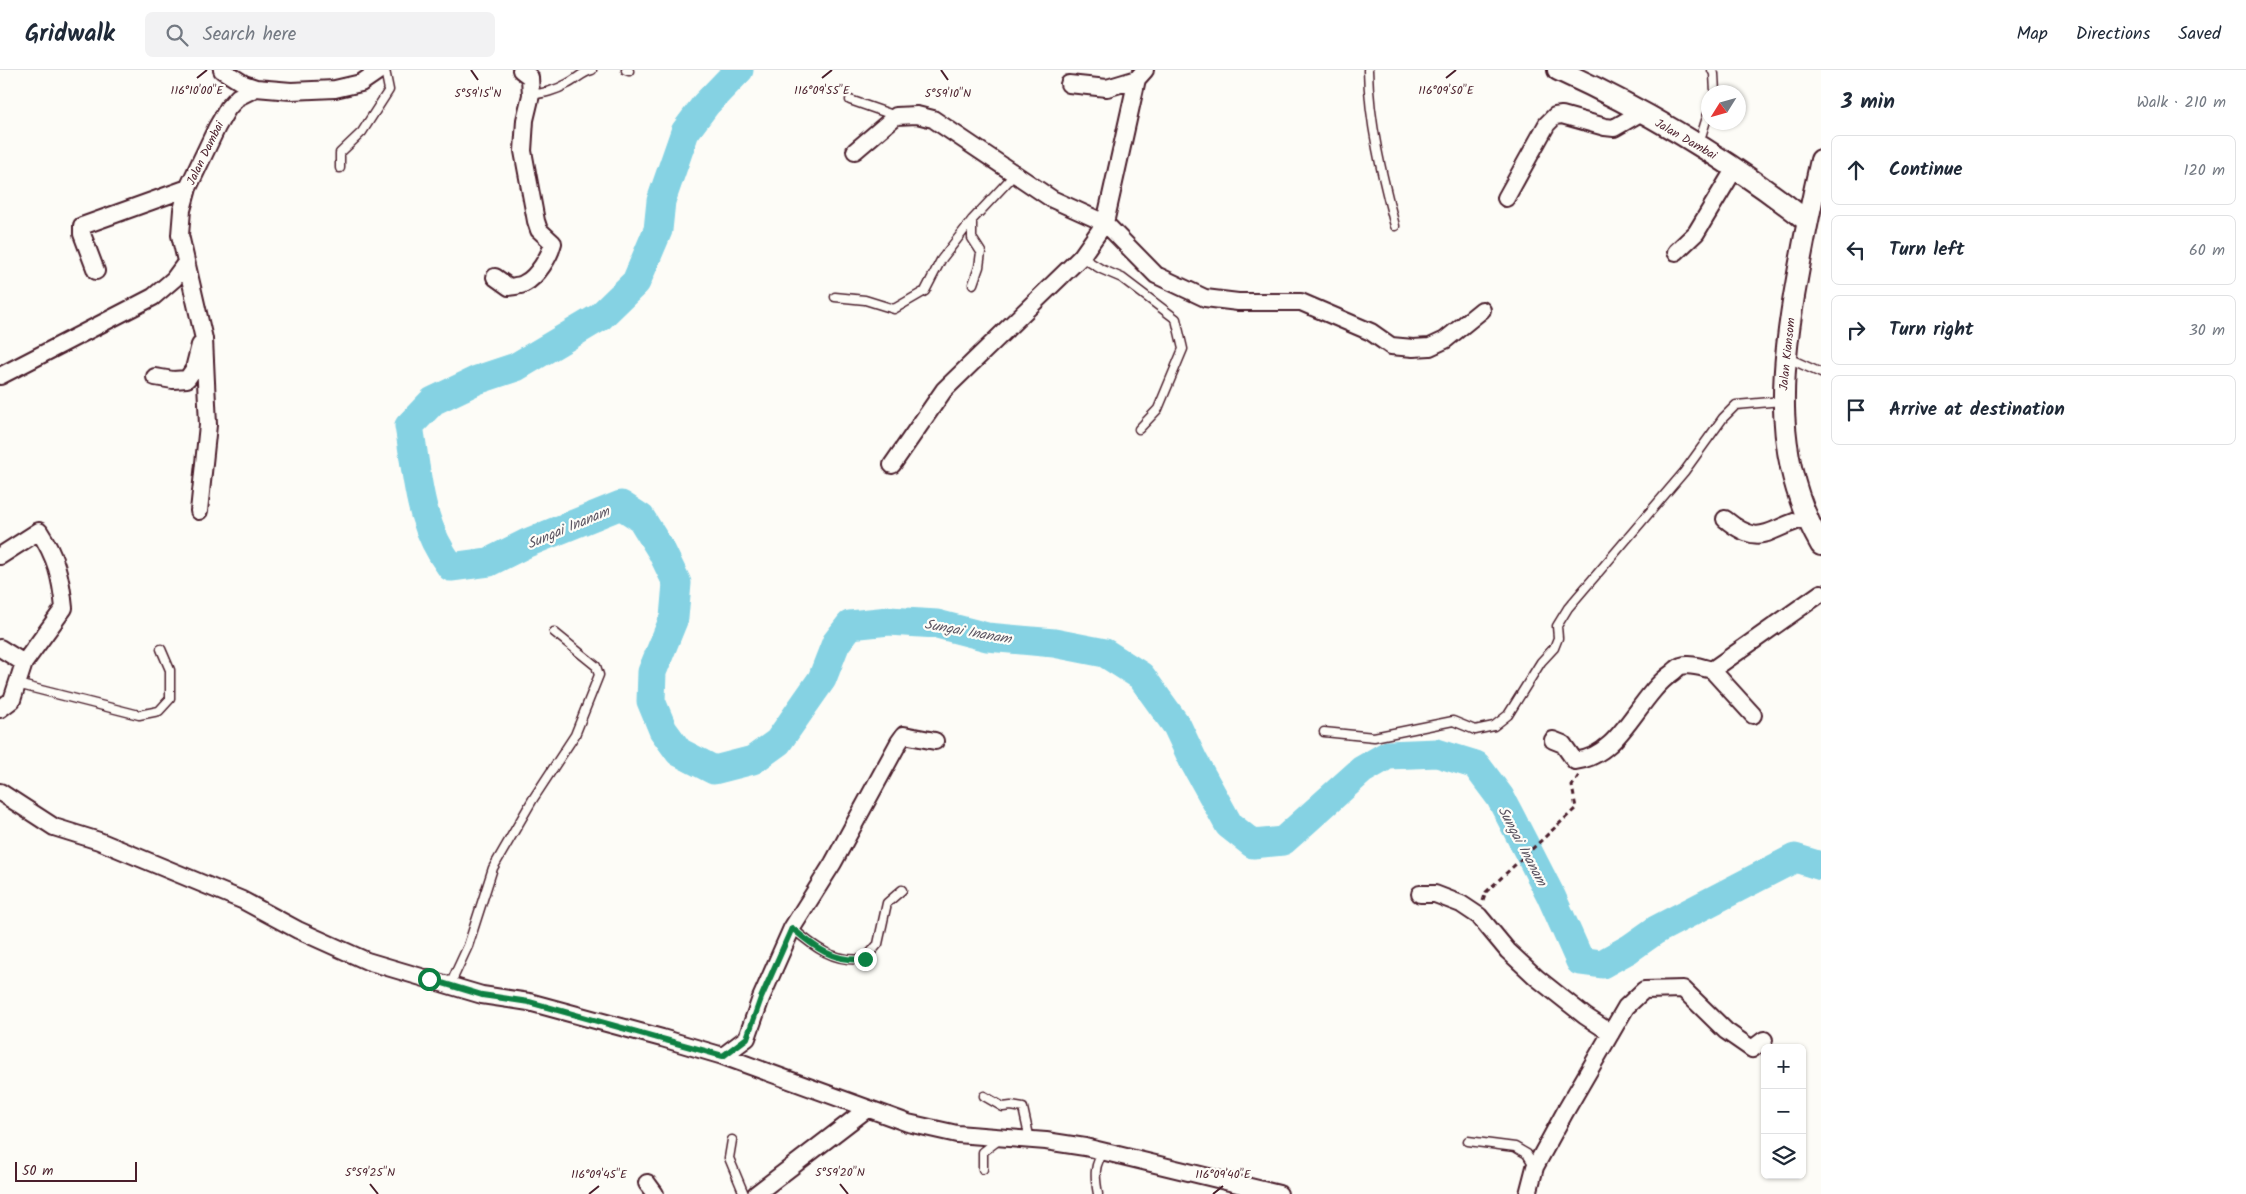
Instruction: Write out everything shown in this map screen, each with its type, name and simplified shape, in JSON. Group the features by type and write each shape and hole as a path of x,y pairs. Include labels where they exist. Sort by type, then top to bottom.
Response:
{"street":[{"path":"222,70 244,84 256,88 291,91 335,88 360,82 380,70"},
{"path":"495,277 509,287 525,284 536,273 551,250 552,243 539,230 536,221 523,151 525,120 531,95 530,78 521,70"},
{"name":"Jalan Dambai","path":"1558,70 1607,93 1813,213"},
{"path":"1069,84 1107,88 1141,75"},
{"path":"892,465 944,390 1081,257 1105,223 1141,75"},
{"name":"Jalan Dambai","path":"199,511 208,425 204,339 198,309 185,264 180,235 182,210 188,188 228,108 238,97 256,88"},
{"path":"1506,198 1546,124 1555,116 1562,114 1614,128 1640,113"},
{"path":"855,151 896,116 917,115 933,119 1052,199 1105,223 1156,275 1205,298 1238,302 1302,302 1370,332 1392,346 1430,347 1459,330 1482,310"},
{"name":"Jalan Kiansom","path":"1821,160 1813,213 1784,356 1782,401 1784,432 1790,468 1807,518 1821,545"},
{"path":"1676,252 1696,233 1735,168"},
{"path":"96,271 82,234 82,226 188,188"},
{"path":"0,376 153,296 174,279 185,264"},
{"path":"155,377 173,380 187,379 194,368 197,351 204,339"},
{"path":"1725,519 1744,533 1761,536 1789,522 1807,518"},
{"path":"0,556 39,531 52,552 62,582 64,608 24,663 12,700 0,709"},
{"path":"1712,670 1821,593"},
{"path":"0,648 24,663"},
{"path":"1553,740 1563,744 1575,761 1586,760 1615,740 1662,680 1681,666 1697,666 1712,670 1753,714"},
{"path":"723,1056 747,1038 761,998 792,928 833,862 904,735 935,741"},
{"path":"0,792 54,828 99,841 234,896 298,930 367,961 482,995 529,1002 723,1056 908,1123 957,1134 1030,1140 1105,1152 1279,1194"},
{"path":"1420,894 1435,894 1461,904 1479,916 1508,951 1537,978 1610,1033"},
{"path":"1528,1194 1535,1167 1610,1033 1626,1007 1644,990 1683,989 1726,1031 1752,1049 1764,1040"},
{"path":"756,1194 866,1109"}],"lane":[{"path":"340,168 340,153 362,132 389,90 385,70"},
{"path":"531,95 551,92 592,70"},
{"path":"1368,70 1368,88 1379,161 1395,226"},
{"path":"1712,70 1715,85"},
{"path":"850,100 896,116"},
{"path":"1698,146 1703,130"},
{"path":"835,297 865,300 894,309 924,291 941,260 972,220 1015,174"},
{"path":"972,220 972,238 981,252 979,267 973,284"},
{"path":"1081,257 1101,269 1122,278 1176,319 1182,349 1158,408 1139,429"},
{"path":"1784,356 1821,372"},
{"path":"1324,732 1374,737 1453,721 1475,730 1494,726 1508,715 1541,662 1554,648 1558,638 1558,626 1568,608 1684,472 1723,418 1736,406 1782,401"},
{"path":"449,986 468,946 494,868 534,799 575,735 599,675 596,666 554,632"},
{"path":"17,684 139,715 159,711 170,699 170,670 161,650"},
{"path":"792,928 813,946 835,957 853,960 865,959 878,944 887,903 902,890"},
{"path":"984,1096 1003,1107 1023,1108 1030,1140"},
{"path":"983,1170 983,1152 1001,1137"},
{"path":"732,1140 729,1158 744,1194"},
{"path":"1468,1142 1515,1147 1527,1154 1535,1167"},
{"path":"1098,1194 1095,1174 1098,1158 1105,1152"}],"path":[{"path":"1486,892 1576,808 1572,786 1586,760"}],"waterway":[{"name":"Sungai Inanam","path":"739,70 706,104 685,132 661,201 658,230 636,282 600,317 516,367 477,380 433,401 409,426 421,499 426,517 432,534 451,567 489,562 527,543 621,505 641,518 662,552 677,583 674,618 652,672 651,701 663,730 679,752 714,770 753,760 778,742 822,679 836,643 850,625 889,621 937,624 987,637 1054,643 1105,653 1141,676 1177,726 1193,760 1229,825 1253,844 1283,841 1362,770 1388,755 1437,753 1476,765 1500,797 1551,896 1580,961 1602,964 1629,949 1656,930 1795,858 1821,866"}],"route":[{"path":"429,979 482,995 529,1002 723,1056 747,1038 761,998 792,928 813,946 835,957 853,960 865,959"}]}
